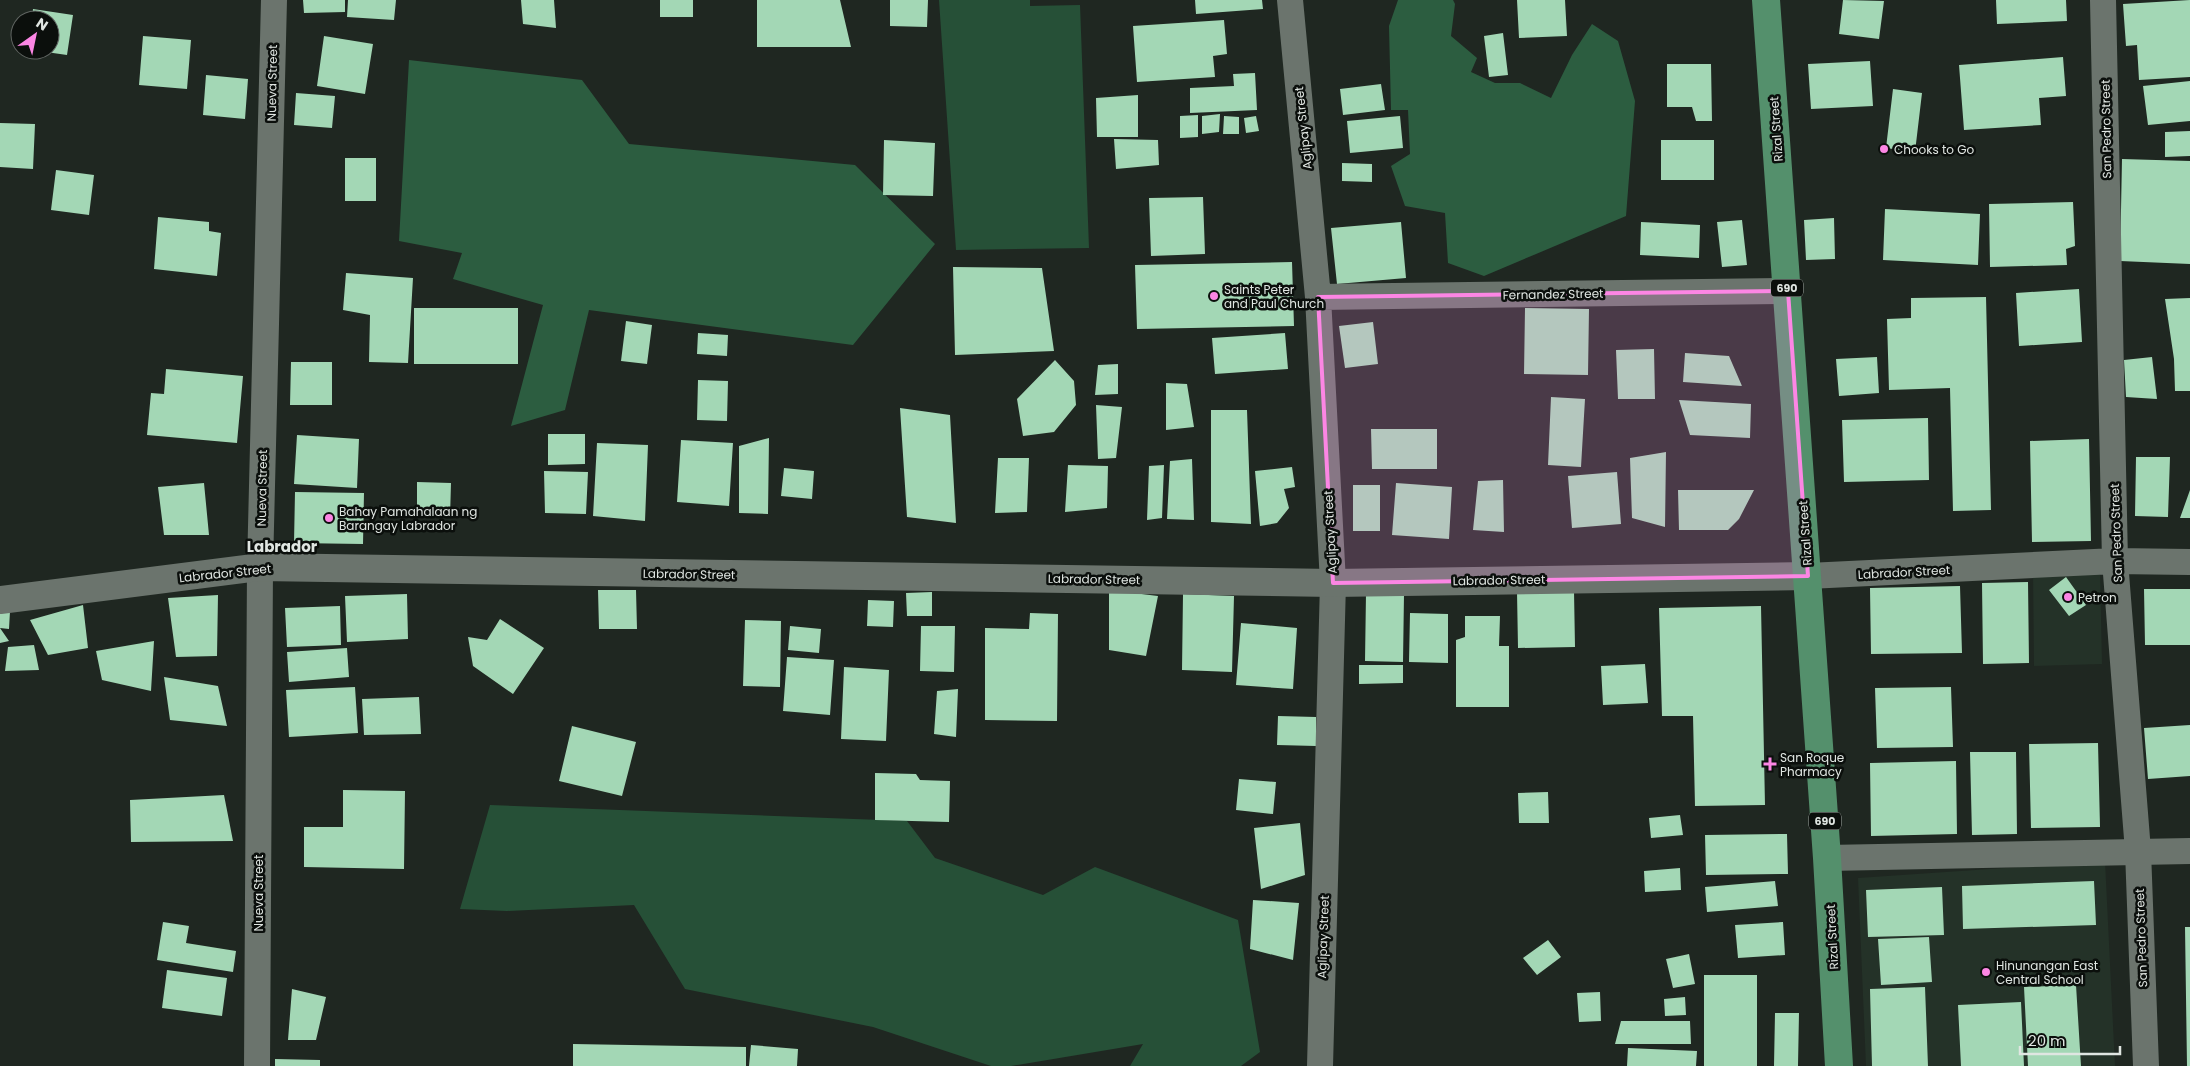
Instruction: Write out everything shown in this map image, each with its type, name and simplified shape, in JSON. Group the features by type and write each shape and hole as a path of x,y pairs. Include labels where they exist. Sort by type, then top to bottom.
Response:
{"main road":[{"name":"Rizal Street","path":"1766,0 1808,576 1840,1066"}],"street":[{"name":"Nueva Street","path":"257,1066 260,568 274,0"},
{"name":"Aglipay Street","path":"1290,0 1318,298 1333,583 1320,1066"},
{"name":"San Pedro Street","path":"2103,0 2116,561 2138,851 2146,1066"},
{"name":"Fernandez Street","path":"1318,298 1788,291"},
{"name":"Labrador Street","path":"0,600 260,568 1333,583 1808,576 2116,561 2190,562"},
{"path":"1827,858 2190,851"}],"highlighted area":[{"path":"1788,291 1808,576 1333,583 1318,297"}],"shaded area":[{"path":"2100,570 2102,664 2034,666 2033,571"},
{"name":"Hinunangan East Central School","path":"2105,861 2115,1066 1866,1066 1858,878"}],"green space":[{"path":"939,0 1030,0 1030,6 1080,5 1089,248 956,250"},
{"path":"1398,0 1453,0 1455,4 1451,36 1477,58 1471,72 1495,83 1520,83 1551,98 1572,55 1592,24 1618,41 1635,101 1626,216 1484,276 1448,263 1445,213 1405,206 1391,166 1410,154 1408,110 1391,110 1389,26"},
{"path":"409,60 582,80 629,144 855,165 935,244 853,345 589,310 565,410 511,426 543,305 453,279 462,253 399,241"},
{"path":"490,805 907,821 935,858 1043,895 1095,867 1238,920 1260,1052 1241,1066 1130,1066 1143,1044 1011,1066 991,1066 873,1027 685,989 634,905 507,911 460,909"}],"building":[{"path":"303,0 345,0 345,12 304,13"},
{"path":"348,0 396,0 394,20 347,17"},
{"path":"521,0 554,0 556,28 523,24"},
{"path":"660,0 693,0 693,17 660,17"},
{"path":"757,0 840,0 851,47 757,47"},
{"path":"890,0 928,0 927,27 890,26"},
{"path":"1195,0 1262,0 1263,9 1196,14"},
{"path":"1517,0 1565,0 1567,36 1519,38"},
{"path":"1843,0 1884,1 1879,39 1839,34"},
{"path":"1996,0 2066,0 2067,21 1997,24"},
{"path":"2190,0 2190,77 2139,80 2137,45 2126,46 2123,4"},
{"path":"60,13 73,15 67,55 60,54"},
{"path":"1224,20 1227,54 1213,56 1215,77 1137,82 1133,26"},
{"path":"1503,33 1508,75 1489,77 1484,36"},
{"path":"143,36 191,40 187,89 139,85"},
{"path":"324,36 373,44 365,94 317,86"},
{"path":"2063,57 2066,96 2039,98 2041,125 1964,130 1959,65"},
{"path":"1870,61 1873,106 1811,109 1808,64"},
{"path":"1667,64 1711,64 1712,121 1696,121 1692,107 1667,107"},
{"path":"1255,73 1257,110 1190,113 1190,88 1234,86 1233,74"},
{"path":"206,75 248,79 245,119 203,115"},
{"path":"2190,81 2190,121 2148,125 2143,86"},
{"path":"1381,84 1385,110 1343,115 1340,89"},
{"path":"1893,89 1922,93 1915,152 1886,148"},
{"path":"296,93 335,96 332,128 294,125"},
{"path":"1138,95 1138,137 1097,137 1096,98"},
{"path":"1220,114 1219,132 1202,134 1202,116"},
{"path":"1198,115 1198,137 1180,138 1180,116"},
{"path":"1224,116 1239,117 1239,134 1223,134"},
{"path":"1256,116 1259,131 1246,133 1244,118"},
{"path":"1400,116 1403,148 1350,153 1347,121"},
{"path":"0,123 35,124 33,169 0,167"},
{"path":"2190,131 2190,156 2165,157 2165,132"},
{"path":"1114,139 1158,140 1159,165 1116,169"},
{"path":"884,140 935,143 933,196 883,195"},
{"path":"1661,140 1714,140 1714,180 1661,180"},
{"path":"345,158 376,158 376,201 345,201"},
{"path":"2122,159 2190,161 2190,264 2120,261"},
{"path":"1342,163 1372,164 1372,182 1342,181"},
{"path":"56,170 94,175 89,215 51,210"},
{"path":"1203,197 1205,254 1151,256 1149,198"},
{"path":"2073,202 2075,246 2066,249 2067,265 1990,267 1989,204"},
{"path":"1885,209 1980,214 1978,265 1883,260"},
{"path":"158,217 209,222 209,231 221,233 217,276 154,269"},
{"path":"1834,218 1835,259 1806,260 1804,220"},
{"path":"1742,220 1747,265 1722,267 1717,222"},
{"path":"1401,222 1406,278 1337,284 1331,228"},
{"path":"1641,222 1700,225 1699,258 1640,255"},
{"name":"Saints Peter and Paul Church","path":"1292,262 1294,326 1137,329 1135,265"},
{"path":"953,267 1042,268 1054,351 955,355"},
{"path":"346,273 413,278 408,363 369,362 370,315 343,310"},
{"path":"2079,289 2082,342 2019,346 2016,293"},
{"path":"1986,297 1991,510 1953,511 1950,388 1889,390 1887,319 1911,318 1911,298"},
{"path":"2190,298 2190,391 2175,391 2174,359 2165,299"},
{"path":"414,308 518,308 518,364 414,364"},
{"path":"1525,308 1589,309 1588,375 1524,374"},
{"path":"626,321 652,325 647,364 621,361"},
{"path":"1373,322 1378,364 1345,368 1339,326"},
{"path":"698,333 728,335 727,356 697,354"},
{"path":"1285,333 1288,369 1215,374 1212,338"},
{"path":"1654,349 1655,399 1618,399 1616,350"},
{"path":"1685,353 1729,356 1742,386 1683,382"},
{"path":"1877,357 1879,393 1839,396 1836,359"},
{"path":"2152,357 2157,399 2126,397 2124,360"},
{"path":"1055,360 1074,381 1076,405 1054,432 1023,436 1017,399"},
{"path":"291,362 332,362 332,405 290,405"},
{"path":"1118,364 1118,394 1095,395 1098,365"},
{"path":"166,369 243,376 237,443 147,435 151,393 164,394"},
{"path":"698,380 728,381 727,421 697,420"},
{"path":"1166,383 1187,384 1194,427 1166,430"},
{"path":"1551,397 1585,399 1581,467 1548,465"},
{"path":"1679,400 1751,404 1750,438 1690,435"},
{"path":"1096,405 1122,407 1116,458 1098,459"},
{"path":"900,408 950,415 956,523 907,517"},
{"path":"1211,410 1247,410 1251,524 1211,522"},
{"path":"1928,418 1929,480 1844,482 1842,420"},
{"path":"1371,429 1437,429 1437,469 1372,469"},
{"path":"548,434 585,434 585,464 548,465"},
{"path":"297,435 359,439 357,488 294,484"},
{"path":"769,438 768,514 739,513 739,446"},
{"path":"2089,439 2091,541 2032,542 2030,441"},
{"path":"681,440 733,443 729,506 677,502"},
{"path":"597,443 648,445 645,521 593,516"},
{"path":"1666,452 1665,527 1632,518 1630,458"},
{"path":"2136,457 2170,457 2168,517 2135,516"},
{"path":"998,458 1029,458 1027,512 995,513"},
{"path":"1192,459 1194,520 1167,519 1170,461"},
{"path":"1068,465 1108,466 1107,508 1065,512"},
{"path":"1164,465 1162,518 1147,520 1149,466"},
{"path":"1292,467 1295,487 1284,489 1289,508 1277,523 1260,526 1255,471"},
{"path":"784,468 814,471 812,499 781,496"},
{"path":"544,471 588,472 586,514 545,513"},
{"path":"1617,472 1621,524 1572,528 1568,476"},
{"path":"1503,480 1504,532 1473,530 1478,481"},
{"path":"417,482 451,483 450,518 417,517"},
{"path":"204,483 209,535 164,535 158,487"},
{"path":"1396,483 1452,487 1449,539 1392,535"},
{"path":"1353,485 1380,485 1380,531 1353,531"},
{"path":"1678,490 1754,490 1739,519 1728,530 1679,530"},
{"path":"2190,490 2190,518 2180,518"},
{"name":"Bahay Pamahalaan ng Barangay Labrador","path":"295,492 364,493 363,544 294,543"},
{"name":"Petron","path":"2066,577 2086,605 2069,616 2049,590"},
{"path":"2028,582 2029,663 1983,664 1982,583"},
{"path":"1960,586 1962,653 1871,654 1870,588"},
{"path":"2144,589 2190,589 2190,645 2145,645"},
{"path":"598,590 636,590 637,629 599,629"},
{"path":"1109,590 1158,596 1146,656 1109,650"},
{"path":"1574,591 1575,647 1518,648 1517,592"},
{"path":"932,592 932,616 907,616 906,593"},
{"path":"1366,593 1404,594 1403,662 1365,661"},
{"path":"407,594 408,639 347,642 345,596"},
{"path":"1183,594 1234,596 1232,672 1182,670"},
{"path":"218,595 217,656 176,657 168,598"},
{"path":"868,600 894,601 893,627 867,626"},
{"path":"83,605 88,648 48,655 30,620"},
{"path":"340,606 341,645 287,647 285,608"},
{"path":"1761,606 1765,805 1695,806 1693,716 1662,716 1659,608"},
{"path":"0,611 10,611 9,629 0,628"},
{"path":"1030,613 1058,614 1057,721 985,720 985,628 1029,629"},
{"path":"1410,613 1448,614 1448,663 1409,662"},
{"path":"1465,616 1500,616 1499,646 1509,646 1509,707 1456,707 1456,640 1465,637"},
{"path":"500,619 544,648 513,694 473,666 468,637 487,640"},
{"path":"745,620 781,621 780,687 743,686"},
{"path":"1241,623 1297,628 1293,689 1236,685"},
{"path":"790,626 821,629 819,653 788,650"},
{"path":"921,626 955,626 954,672 920,671"},
{"path":"0,628 9,641 0,643"},
{"path":"154,641 151,691 102,680 96,651"},
{"path":"34,645 39,670 5,671 8,647"},
{"path":"347,648 349,677 289,682 287,652"},
{"path":"787,657 834,660 830,715 783,711"},
{"path":"1645,664 1648,703 1603,705 1601,666"},
{"path":"1359,665 1403,665 1403,683 1359,684"},
{"path":"844,667 889,670 886,741 841,739"},
{"path":"164,677 218,686 227,726 170,720"},
{"path":"355,687 358,733 289,737 286,690"},
{"path":"1951,687 1953,747 1877,748 1875,688"},
{"path":"958,689 956,737 934,734 937,691"},
{"path":"419,697 421,734 364,735 362,699"},
{"path":"1278,716 1316,717 1316,746 1277,745"},
{"path":"2190,725 2190,776 2148,779 2144,728"},
{"path":"572,726 636,742 622,796 559,781"},
{"path":"2098,743 2100,827 2031,828 2029,744"},
{"path":"1970,752 2016,752 2017,834 1972,835"},
{"path":"1956,761 1957,834 1871,836 1870,763"},
{"path":"875,773 916,774 920,780 950,781 949,822 875,820"},
{"path":"1239,779 1276,782 1273,814 1236,810"},
{"path":"343,790 405,791 404,869 304,867 304,827 343,827"},
{"path":"1548,792 1549,823 1519,823 1518,793"},
{"path":"224,795 233,841 131,842 130,800"},
{"path":"1680,815 1683,835 1651,838 1649,818"},
{"path":"1300,823 1305,875 1261,889 1254,828"},
{"path":"1787,834 1788,874 1706,875 1705,835"},
{"path":"1680,868 1681,890 1645,892 1644,871"},
{"path":"1775,881 1778,906 1707,912 1705,887"},
{"path":"2094,881 2096,925 1963,929 1962,886"},
{"path":"1942,887 1944,935 1868,937 1866,890"},
{"path":"1253,900 1299,903 1293,960 1250,949"},
{"path":"163,922 189,926 186,943 236,951 233,972 157,960"},
{"path":"1783,922 1785,955 1738,958 1735,925"},
{"path":"2185,927 2190,927 2190,1066 2187,1066"},
{"path":"1929,937 1932,982 1881,985 1878,939"},
{"path":"1548,940 1561,957 1537,975 1523,958"},
{"path":"1689,954 1695,984 1673,988 1666,959"},
{"path":"167,970 227,978 222,1016 162,1008"},
{"path":"1704,975 1757,975 1757,1066 1704,1066"},
{"path":"2076,985 2081,1066 2028,1066 2024,987"},
{"path":"1925,987 1928,1066 1872,1066 1870,989"},
{"path":"292,989 326,997 316,1040 288,1040"},
{"path":"1600,992 1601,1021 1579,1022 1577,993"},
{"path":"1685,997 1686,1015 1665,1016 1664,999"},
{"path":"2021,1002 2024,1066 1961,1066 1958,1005"},
{"path":"1775,1013 1799,1013 1798,1066 1774,1066"},
{"path":"1621,1021 1690,1021 1691,1044 1615,1044"},
{"path":"573,1044 746,1047 746,1066 573,1066"},
{"path":"751,1045 798,1049 797,1066 749,1066"},
{"path":"1628,1048 1697,1051 1696,1066 1627,1066"},
{"path":"275,1059 320,1060 320,1066 275,1066"}],"place":[{"name":"Chooks to Go","path":"1884,149"},
{"name":"Saints Peter and Paul Church","path":"1214,296"},
{"name":"Bahay Pamahalaan ng Barangay Labrador","path":"329,518"},
{"name":"Petron","path":"2068,597"},
{"name":"San Roque Pharmacy","path":"1770,764"},
{"name":"Hinunangan East Central School","path":"1986,972"}],"district":[{"name":"Labrador","path":"282,546"}]}
